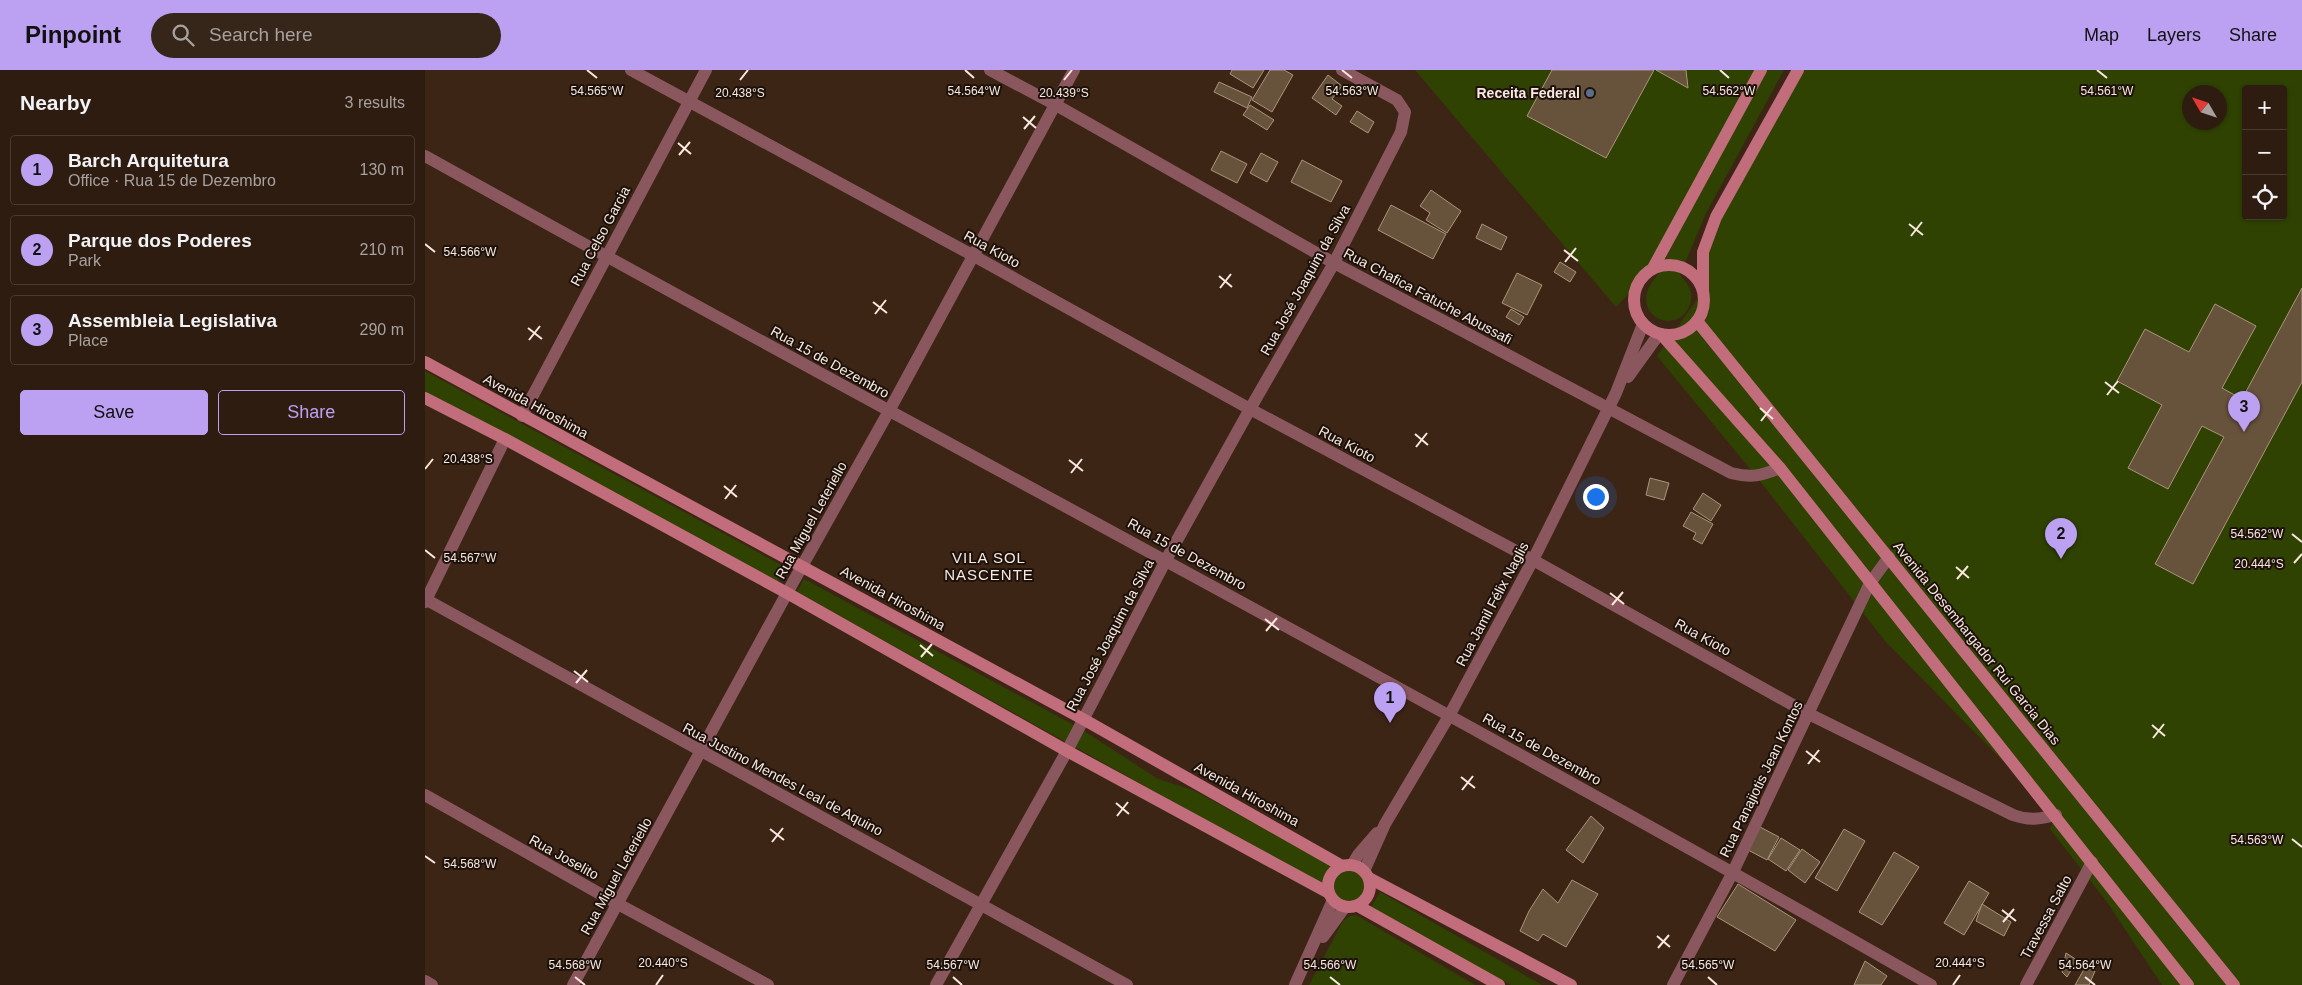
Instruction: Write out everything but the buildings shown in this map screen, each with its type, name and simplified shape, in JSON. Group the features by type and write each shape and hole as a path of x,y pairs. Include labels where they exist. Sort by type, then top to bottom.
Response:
{"main road":[{"path":"1653,268 1761,70"},
{"path":"1660,334 1674,335 1687,330 1697,320 1703,306 1703,252 1716,217 1798,70"},
{"path":"1703,291 1698,280 1689,271 1678,265 1665,264 1653,268 1642,276 1635,287 1633,300 1636,313 1643,324 1660,334 1780,468 2056,815 2188,985"},
{"name":"Avenida Desembargador Rui Garcia Dias","path":"1697,320 2234,985"},
{"name":"Avenida Hiroshima","path":"425,362 803,566 1347,865"},
{"path":"425,398 505,439 787,594 1331,897 1499,985"},
{"path":"1331,897 1327,887 1331,874 1347,865 1571,985"},
{"path":"1351,906 1363,902 1370,891 1367,875"}],"street":[{"name":"Rua Kioto","path":"631,70 974,256 1250,409 1533,560 1809,714 2013,815 2032,820 2056,815"},
{"name":"Rua Celso Garcia","path":"522,416 706,70"},
{"name":"Rua Chafica Fatuche Abussafi","path":"990,70 1056,105 1334,263 1731,473 1748,477 1761,475 1780,468"},
{"name":"Rua Miguel Leteriello","path":"573,985 974,256 1073,70"},
{"name":"Rua José Joaquim da Silva","path":"936,985 1067,751 1166,560 1334,263 1401,132 1405,112 1397,100 1342,70"},
{"name":"Rua 15 de Dezembro","path":"425,156 606,257 1166,560 1733,872 1931,985"},
{"name":"Rua Jamil Félix Naglis","path":"1347,865 1385,824 1449,716 1533,560 1616,393 1643,324"},
{"name":"Rua Jamil Félix Naglis","path":"1616,393 1660,334"},
{"path":"425,600 505,439"},
{"name":"Rua Panajiotis Jean Kontos","path":"1673,985 1733,872 1870,583 1889,557"},
{"name":"Rua Justino Mendes Leal de Aquino","path":"425,600 1127,985"},
{"name":"Rua Joselito","path":"425,795 618,904 768,985"},
{"name":"Rua Jamil Félix Naglis","path":"1367,875 1385,824"},
{"name":"Travessa Salto","path":"2026,985 2091,862"},
{"path":"1295,985 1309,958 1331,897"},
{"path":"1309,958 1351,906"},
{"path":"425,981 432,985"}],"green space":[{"path":"1415,70 1761,70 1653,268 1616,307"},
{"path":"1764,70 1784,70 1706,213 1680,275 1689,288 1690,304 1684,314 1676,320 1666,321 1650,311 1646,302 1648,290"},
{"path":"1798,70 2302,70 2302,985 2162,985 2107,902 2050,829 2056,815 1885,641 1756,476 1657,356 1703,291 1703,252"},
{"path":"425,371 785,567 777,583 425,393"},
{"path":"804,579 1081,729 1158,779 1193,790 1334,867 1324,886 797,592"},
{"path":"1348,870 1354,871 1359,875 1363,880 1363,892 1359,897 1354,901 1348,902 1342,901 1337,897 1333,892 1332,886 1333,880 1337,875 1342,871"},
{"path":"1380,892 1542,985 1511,985 1370,909"},
{"path":"1356,915 1475,985 1309,985 1343,921 1350,916"}],"place":[{"name":"Receita Federal","path":"1590,93"},
{"name":"Assembleia Legislativa","path":"2244,432"},
{"name":"Parque dos Poderes","path":"2061,559"},
{"name":"Barch Arquitetura","path":"1390,723"}],"district":[{"name":"VILA SOL NASCENTE","path":"989,566"}]}
